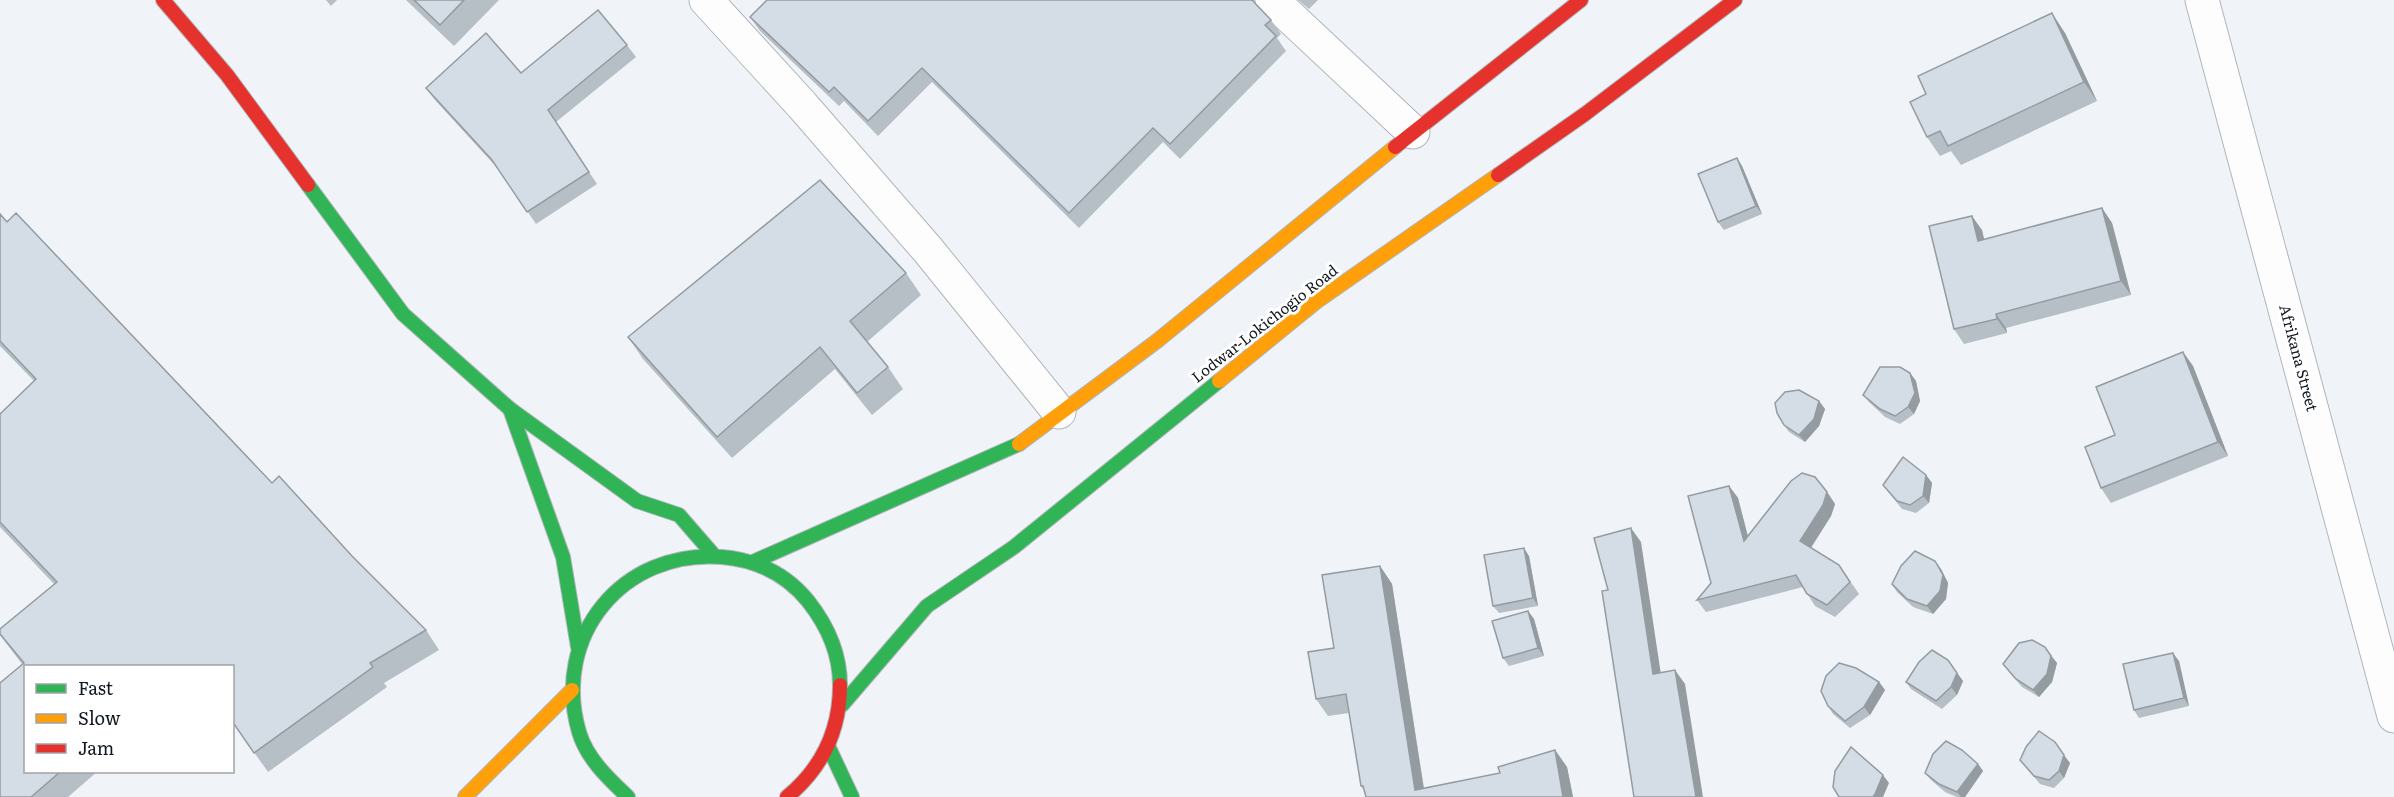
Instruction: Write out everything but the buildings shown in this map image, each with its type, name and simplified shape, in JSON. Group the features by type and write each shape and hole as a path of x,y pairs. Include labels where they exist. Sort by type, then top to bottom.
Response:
{"main road":[{"path":"163,0 227,75 404,314 510,409 637,501 679,515 712,552"},
{"path":"754,561 1012,449 1157,341 1413,132 1581,0"},
{"name":"Lodwar-Lokichogio Road","path":"842,705 927,606 1014,547 1316,302 1585,114 1735,0"},
{"path":"510,409 563,557 578,646 572,690 580,733 600,772 628,797"},
{"path":"578,646 598,608 629,577 669,559 712,552 754,561 793,583 822,616 839,659 842,705 829,748 803,786 787,797"},
{"path":"465,797 572,690"},
{"path":"829,748 852,797"}],"street":[{"path":"706,0 802,105 928,250 1059,412"},
{"path":"1272,0 1413,132"},
{"name":"Afrikana Street","path":"2202,0 2394,716"}],"traffic: fast":[{"path":"308,185 403,314 510,409 637,501 679,515 712,553"},
{"path":"842,705 927,606 1014,547 1219,381"},
{"path":"510,409 563,557 578,647"},
{"path":"755,561 1019,444"},
{"path":"628,797 599,768 587,751 579,732 573,697 576,663 586,632 603,606 626,584 654,567 686,558 722,557 747,561 780,576 799,591 821,620 835,651 840,685"},
{"path":"829,748 852,797"}],"traffic: slow":[{"path":"1019,444 1157,341 1395,147"},
{"path":"1219,381 1316,302 1498,175"},
{"path":"465,797 572,690"}],"traffic: jam":[{"path":"163,0 227,75 308,185"},
{"path":"1395,147 1581,0"},
{"path":"1498,175 1585,114 1735,0"},
{"path":"787,797 810,774 827,747 837,718 840,685"}]}
